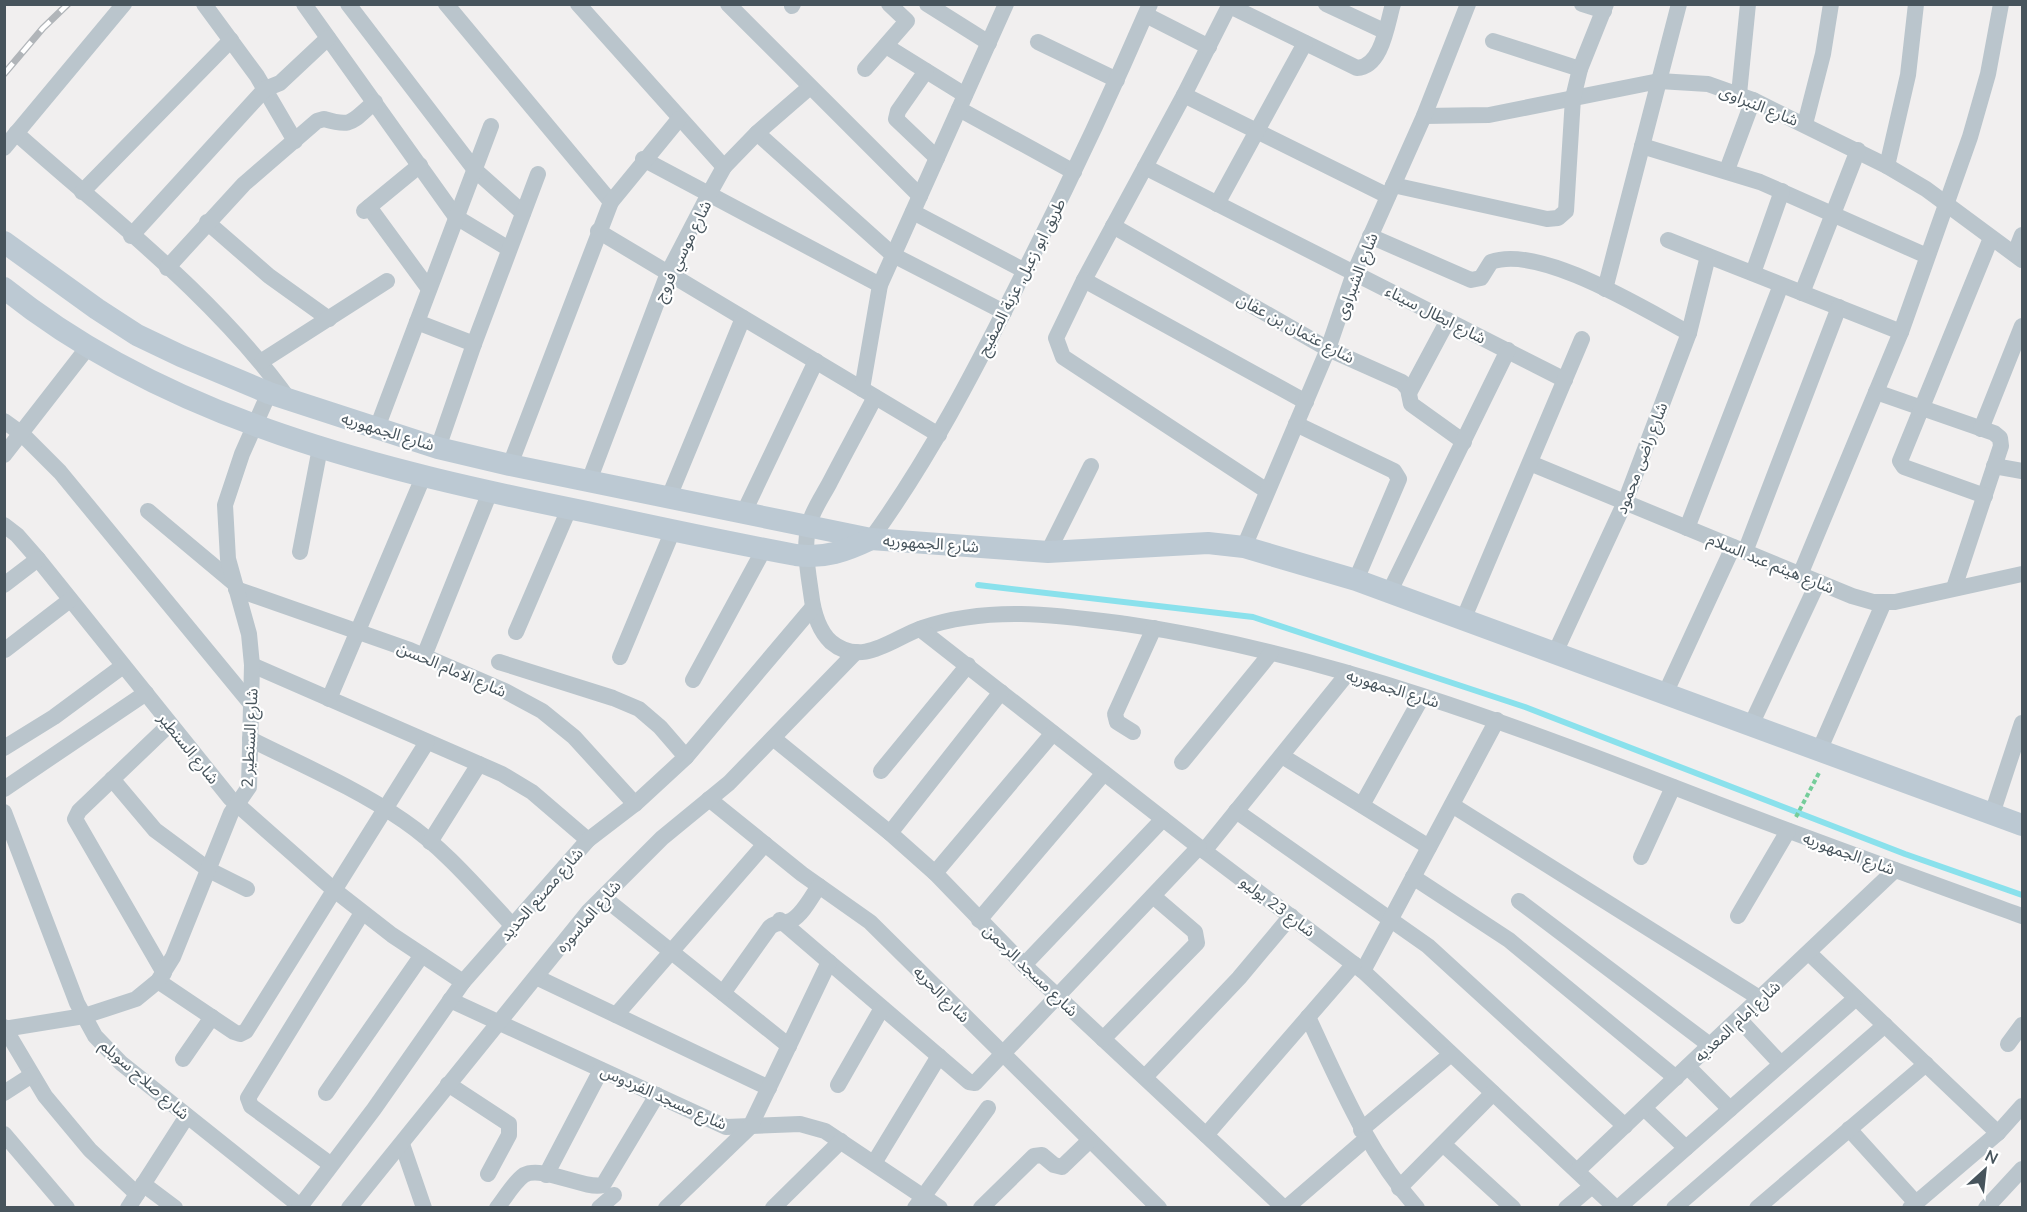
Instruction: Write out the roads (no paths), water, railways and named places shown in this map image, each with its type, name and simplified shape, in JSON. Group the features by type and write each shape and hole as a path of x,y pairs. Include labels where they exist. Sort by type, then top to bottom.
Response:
{"main road":[{"name":"شارع الجمهوريه","path":"4,242 137,335 280,397 438,447 510,465 871,539 1048,552 1177,543 1244,547 1356,580 1750,725 1820,761 2022,825"},
{"name":"شارع الجمهوريه","path":"4,288 88,347 179,394 320,448 490,492 806,556 843,552 871,539"}],"street":[{"path":"4,148 124,4"},
{"path":"204,4 265,88 295,141"},
{"path":"304,4 456,217 509,249"},
{"path":"348,4 475,170 523,213"},
{"path":"446,4 611,202"},
{"path":"578,4 724,167"},
{"path":"728,4 920,196"},
{"path":"889,4 907,21"},
{"path":"865,69 921,4"},
{"path":"927,4 989,43"},
{"path":"856,652 845,650 831,642 821,629 813,607 806,556 809,525 868,393 880,285 1006,4"},
{"path":"1326,4 1384,31"},
{"path":"1267,491 1063,357 1056,338 1084,280 1185,95 1230,5 1357,68 1363,68 1376,58 1393,4"},
{"name":"شارع الشبراوى","path":"1244,547 1328,349 1354,273 1424,116 1468,4"},
{"path":"1185,95 1257,131 1391,191 1547,219 1558,218 1566,211 1573,98 1580,69 1605,8 1582,4"},
{"path":"1605,289 1679,4"},
{"path":"1727,170 1746,97 1748,4"},
{"path":"1804,124 1823,54 1830,4"},
{"path":"1887,166 1908,75 1917,4"},
{"path":"1800,575 1901,332 1970,136 1988,74 2001,4"},
{"path":"1147,8 1209,47"},
{"name":"طريق ابو زعبل, عزبة الصفيح","path":"871,539 939,435 1004,312 1074,172 1117,80 1147,8"},
{"path":"131,236 265,88 280,83 328,38"},
{"path":"82,192 231,40"},
{"path":"1493,40 1580,69"},
{"path":"1038,42 1117,80"},
{"path":"1217,204 1305,43"},
{"path":"886,46 926,71 962,102 1074,172"},
{"path":"926,71 898,111 896,119 937,158"},
{"name":"شارع النبراوى","path":"1424,116 1489,115 1659,81 1708,84 1746,97 1887,166 2019,257"},
{"name":"شارع موسي فروج","path":"589,481 668,273 724,167 757,133 810,87"},
{"path":"167,268 244,184 317,122 324,119 336,124 346,124 375,102"},
{"path":"510,465 611,202 643,159 679,119"},
{"path":"377,428 491,126"},
{"path":"757,133 893,255 1004,312"},
{"path":"16,134 167,268 262,361 280,397"},
{"path":"1642,146 1727,170 1782,191 1927,256"},
{"path":"1802,292 1858,150"},
{"path":"643,159 880,285"},
{"path":"420,165 366,209 429,289"},
{"name":"شارع ابطال سيناء","path":"1145,167 1565,380"},
{"path":"438,447 538,174"},
{"path":"1753,273 1782,191"},
{"path":"913,212 1025,271"},
{"path":"207,222 269,276 329,319"},
{"name":"شارع عثمان بن عفان","path":"1113,226 1328,349 1402,382 1414,406 1464,441"},
{"path":"598,231 939,435"},
{"path":"2019,257 2022,235"},
{"path":"1370,236 1471,280 1481,278 1491,262 1504,259 1566,271 1689,333"},
{"path":"1985,495 1902,465 1900,458 1991,238"},
{"path":"1668,240 1901,332"},
{"name":"شارع راضى محمود","path":"1555,653 1625,502 1689,333 1708,256"},
{"path":"1084,280 1306,402"},
{"path":"262,361 387,281"},
{"path":"1687,528 1781,285"},
{"path":"1665,694 1739,550 1839,308"},
{"path":"669,497 743,318"},
{"path":"1409,393 1448,320"},
{"path":"417,322 474,344"},
{"path":"1982,429 2022,326"},
{"path":"1463,620 1582,339"},
{"path":"4,455 88,347"},
{"path":"1389,593 1508,350"},
{"path":"744,512 816,361"},
{"path":"1876,392 1982,429 2000,438 2001,446 1954,588"},
{"name":"شارع السنطير 2","path":"5,1028 84,1016 136,999 161,977 236,804 249,787 252,665 249,634 228,559 225,505 255,424 280,397"},
{"path":"4,421 22,434 60,472 251,704"},
{"path":"1296,424 1394,471 1399,479 1356,580"},
{"path":"300,552 320,448"},
{"name":"شارع هيثم عبد السلام","path":"1530,463 1852,596 1884,602 2022,574"},
{"path":"1048,552 1091,466"},
{"path":"1994,466 2022,471"},
{"path":"329,699 424,475"},
{"path":"424,656 490,492"},
{"path":"516,632 568,509"},
{"path":"148,511 235,586"},
{"name":"شارع السنطير","path":"4,525 17,535 38,559 236,804 362,913 463,982"},
{"path":"620,657 673,530"},
{"path":"693,680 764,549"},
{"path":"4,585 38,559"},
{"path":"1750,725 1818,582"},
{"name":"شارع الامام الحسن","path":"235,586 424,656 505,691 542,711 574,736 634,804"},
{"path":"5,650 70,600"},
{"path":"1820,761 1884,602"},
{"name":"شارع مصنع الحديد","path":"299,1207 374,1109 463,982 588,840 634,804 686,758 813,607"},
{"name":"شارع الجمهوريه","path":"856,652 878,651 920,629 963,617 997,612 1073,617 1154,628 1271,653 1497,720 1673,787 1792,825 1895,870 2022,916"},
{"path":"1133,732 1116,722 1114,714 1154,628"},
{"name":"شارع 23 يوليو","path":"920,629 1201,849 1359,967 1617,1208"},
{"name":"شارع الماسوره","path":"349,1208 498,1022 603,897 662,838 709,799 773,738 856,652"},
{"path":"1182,762 1271,653"},
{"path":"499,662 613,698 639,709 660,727 686,758"},
{"path":"252,665 479,764 532,792 588,840"},
{"path":"4,748 54,717 123,666"},
{"path":"880,771 968,666"},
{"path":"780,920 969,1082 975,1083 1236,812 1348,674"},
{"path":"890,833 1001,692"},
{"path":"4,789 146,693"},
{"path":"1362,806 1422,697"},
{"path":"1206,1135 1308,1017 1359,967 1390,920 1497,720"},
{"path":"1992,814 2022,723"},
{"path":"170,724 77,813 76,822 161,977 212,1017 234,1032 243,1033 427,742"},
{"path":"935,873 1053,733"},
{"name":"شارع مسجد الرحمن","path":"773,738 890,833 935,873 1024,965 1285,1208"},
{"path":"250,739 352,789 405,822 452,862 513,926"},
{"path":"1282,756 1429,847"},
{"path":"429,843 479,764"},
{"path":"980,920 1104,773"},
{"path":"112,779 155,830 209,870 247,889"},
{"path":"1641,857 1673,787"},
{"name":"شارع الحريه","path":"709,799 819,886 870,922 1158,1208"},
{"path":"1452,805 1761,999"},
{"name":"شارع صلاح سويلم","path":"4,812 84,1016 95,1036 121,1063 299,1207"},
{"path":"1236,812 1428,946 1625,1126"},
{"path":"1024,965 1163,819"},
{"path":"1738,916 1792,825"},
{"path":"616,1015 765,844"},
{"name":"شارع إمام المعديه","path":"1577,1171 1895,870"},
{"path":"1413,877 1509,940 1730,1109"},
{"path":"723,993 770,927 780,920 788,922 795,918 819,886"},
{"path":"1103,1039 1197,943 1194,932 1153,896"},
{"path":"603,897 789,1046"},
{"path":"1519,901 1711,1046"},
{"path":"330,1164 251,1106 248,1098 362,913"},
{"path":"1145,1077 1251,964 1291,916"},
{"path":"1809,953 1998,1133"},
{"path":"326,1093 422,955"},
{"path":"666,1208 750,1127 829,962"},
{"path":"536,977 770,1088"},
{"path":"1617,1208 1856,998"},
{"name":"شارع مسجد الفردوس","path":"450,1000 726,1128 800,1124 825,1131 874,1163 919,1202 940,1208"},
{"path":"838,1085 882,1008"},
{"path":"183,1059 212,1017"},
{"path":"1308,1017 1363,1134 1415,1207"},
{"path":"1739,1019 1781,1064"},
{"path":"1674,1208 1885,1025"},
{"path":"2008,1044 2022,1025"},
{"path":"5,1028 45,1096 90,1150 136,1195 175,1208"},
{"path":"1285,1208 1451,1054"},
{"path":"874,1163 939,1056"},
{"path":"1757,1208 1926,1064"},
{"path":"546,1175 601,1070"},
{"path":"4,1093 32,1075"},
{"path":"448,1084 509,1124 509,1135 488,1174"},
{"path":"1400,1188 1493,1093"},
{"path":"497,1208 525,1175 562,1177 596,1186 603,1185 657,1095"},
{"path":"1849,1129 1913,1205 1998,1133 2022,1106"},
{"path":"919,1202 988,1108"},
{"path":"1644,1108 1686,1148"},
{"path":"136,1195 188,1116"},
{"path":"4,1134 67,1208"},
{"path":"981,1208 1034,1156 1042,1155 1054,1166 1062,1167 1090,1140"},
{"path":"774,1207 841,1141"},
{"path":"402,1144 424,1208"},
{"path":"1443,1144 1513,1208"},
{"path":"1986,1208 2022,1169"},
{"path":"1566,1208 1593,1186"},
{"path":"599,1208 614,1195"}],"waterway":[{"path":"978,585 1253,617 1525,707 1905,854 2022,895"}],"railway":[{"path":"4,74 43,28 68,4"}]}
